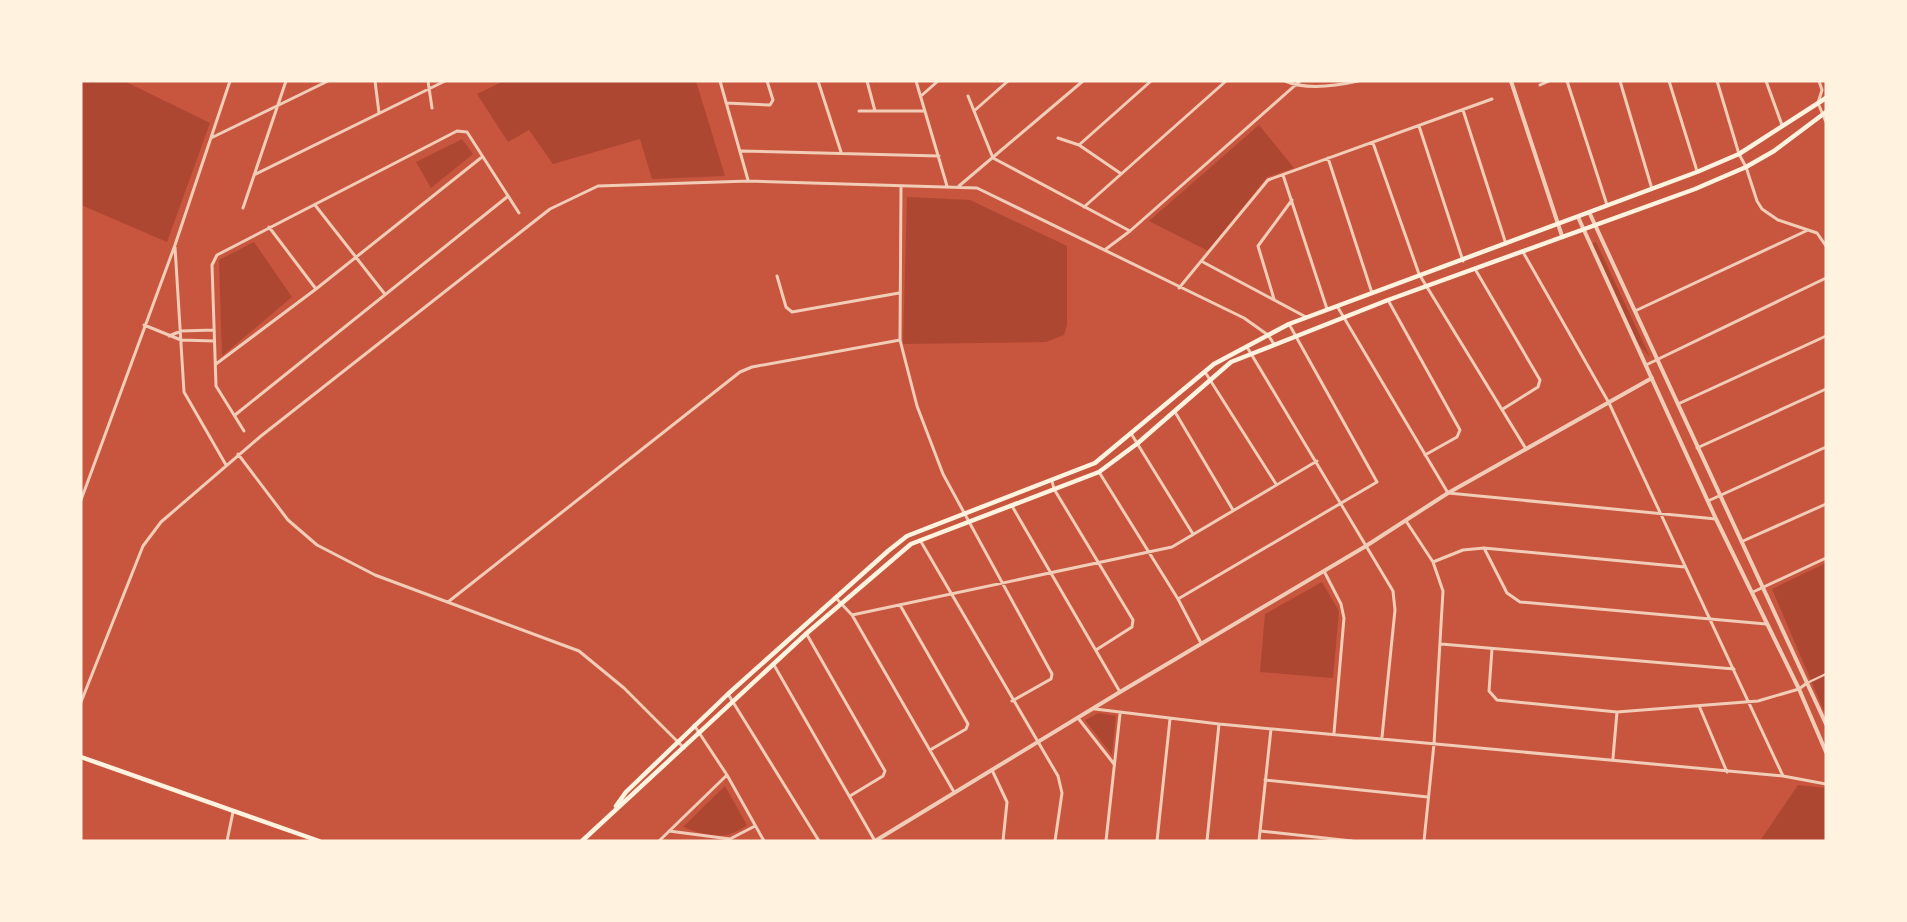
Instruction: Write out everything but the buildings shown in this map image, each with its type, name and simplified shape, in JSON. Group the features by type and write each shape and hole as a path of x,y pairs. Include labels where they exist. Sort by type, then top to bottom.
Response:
{"main road":[{"path":"612,810 626,792 728,694 835,597 907,536 1095,463 1132,435 1225,356 1289,324 1419,274 1463,261 1590,214 1697,172 1739,154 1826,98"},
{"path":"582,841 612,810 684,748 807,633 911,544 1099,472 1138,443 1231,362 1388,300 1643,208 1746,167 1774,151 1824,113"},
{"path":"1639,195 1643,208"},
{"path":"907,536 911,544"},
{"path":"81,757 319,841"}],"street":[{"path":"81,500 175,245 230,81"},
{"path":"243,208 286,81"},
{"path":"211,138 328,81"},
{"path":"375,81 379,113"},
{"path":"428,81 432,108"},
{"path":"254,175 445,81"},
{"path":"720,81 748,181"},
{"path":"726,103 770,105 773,100 767,81"},
{"path":"818,81 842,152"},
{"path":"867,81 875,112"},
{"path":"916,81 947,186"},
{"path":"920,96 938,81"},
{"path":"974,111 1008,81"},
{"path":"959,186 1083,81"},
{"path":"1079,145 1151,81"},
{"path":"1084,207 1226,81"},
{"path":"1285,81 1294,85 1336,85 1358,81"},
{"path":"1105,249 1130,231 1300,81"},
{"path":"1511,81 1562,236"},
{"path":"1540,85 1549,81"},
{"path":"1567,81 1607,207"},
{"path":"1620,81 1652,189"},
{"path":"1669,81 1697,172"},
{"path":"1717,81 1739,154 1746,167 1752,190 1762,209 1778,220 1817,233 1826,246"},
{"path":"1766,81 1782,127"},
{"path":"1818,81 1824,92 1818,103 1826,122"},
{"path":"968,96 993,158 1130,231"},
{"path":"1179,288 1264,183 1492,99"},
{"path":"1462,110 1506,244"},
{"path":"859,111 925,111"},
{"path":"1419,126 1463,261"},
{"path":"244,431 216,386 212,265 217,255 461,130 467,132 519,213"},
{"path":"1058,138 1079,145 1120,173"},
{"path":"1373,143 1419,274 1526,449"},
{"path":"741,151 939,156"},
{"path":"215,364 316,289 482,157"},
{"path":"1328,158 1372,293"},
{"path":"1283,175 1327,309"},
{"path":"82,699 148,536 238,454 471,270 550,209 598,186 748,181 901,187 959,186 988,192 1244,318 1268,335 1274,344"},
{"path":"901,187 900,340 917,406 943,474 1052,676 1012,701"},
{"path":"235,415 507,197"},
{"path":"1275,300 1258,246 1292,200"},
{"path":"315,205 384,294"},
{"path":"1590,214 1593,225 1743,541 1826,723"},
{"path":"1578,217 1716,519 1799,689 1826,752"},
{"path":"269,227 316,289"},
{"path":"1634,311 1810,230"},
{"path":"175,245 184,392 226,465"},
{"path":"1522,250 1609,403 1750,701 1783,776"},
{"path":"1201,261 1306,317"},
{"path":"1475,269 1540,380 1538,387 1503,409"},
{"path":"777,276 786,307 792,312 900,293"},
{"path":"1646,365 1826,278"},
{"path":"1388,300 1460,430 1457,437 1424,456"},
{"path":"1337,306 1448,493"},
{"path":"144,324 168,337 181,340 214,341"},
{"path":"1178,599 1375,486 1377,477 1289,324"},
{"path":"168,337 181,331 214,330"},
{"path":"1677,404 1826,336"},
{"path":"448,602 740,372 752,367 900,340"},
{"path":"1246,345 1393,591 1395,599 1382,738"},
{"path":"1205,372 1211,378 1276,484"},
{"path":"774,665 875,841 1036,742 1366,546 1448,493 1652,378"},
{"path":"1697,448 1826,389"},
{"path":"1174,410 1233,510"},
{"path":"1132,435 1193,534"},
{"path":"1708,501 1826,447"},
{"path":"238,454 288,520 317,545 375,575 579,651 624,688 684,748"},
{"path":"852,615 1001,582 1150,554 1172,547 1317,461"},
{"path":"1099,472 1178,599 1201,643"},
{"path":"1052,481 1054,489 1100,563 1133,624 1096,650"},
{"path":"1448,493 1716,519"},
{"path":"1011,504 1120,692"},
{"path":"1743,541 1826,504"},
{"path":"1406,521 1433,562 1443,591 1434,744 1424,841"},
{"path":"920,540 1061,785 1056,841"},
{"path":"1433,562 1463,550 1484,548 1685,567"},
{"path":"1484,548 1507,593 1515,601 1766,624"},
{"path":"1753,592 1826,558"},
{"path":"1324,571 1341,604 1344,618 1334,733"},
{"path":"835,597 852,615 954,792"},
{"path":"900,605 968,724 966,729 930,750"},
{"path":"801,628 807,633 885,771 883,776 850,796"},
{"path":"1441,644 1734,669"},
{"path":"1492,649 1489,691 1492,698 1617,712 1700,708 1750,701 1799,689 1826,674"},
{"path":"728,694 819,841"},
{"path":"1700,708 1727,772"},
{"path":"1095,709 1120,714 1219,724 1783,776 1826,784"},
{"path":"1613,759 1617,712"},
{"path":"1106,841 1120,714"},
{"path":"1078,718 1114,764"},
{"path":"1157,841 1170,719"},
{"path":"1207,841 1219,724"},
{"path":"694,726 727,775 764,841"},
{"path":"1258,841 1271,729"},
{"path":"992,770 1007,802 1004,841"},
{"path":"659,841 727,775"},
{"path":"1265,780 1428,797"},
{"path":"227,841 234,810"},
{"path":"669,831 726,840 735,838 755,826"},
{"path":"1260,831 1352,841"}],"shaded area":[{"path":"81,81 124,81 210,123 167,242 81,205"},
{"path":"504,81 696,81 725,176 652,179 640,139 553,164 529,130 508,142 477,94"},
{"path":"1259,125 1294,168 1267,177 1208,251 1149,221"},
{"path":"462,139 473,154 431,188 416,162"},
{"path":"907,197 970,200 1067,246 1067,325 1064,335 1046,342 903,344"},
{"path":"254,242 292,297 222,356 219,260"},
{"path":"1596,242 1650,357 1638,344 1592,244"},
{"path":"1826,563 1826,716 1772,589"},
{"path":"1322,582 1339,611 1333,678 1260,672 1265,614"},
{"path":"1099,713 1116,716 1112,755 1085,720"},
{"path":"1798,785 1826,788 1826,841 1760,841"},
{"path":"725,786 747,825 731,833 716,836 683,827"}]}
